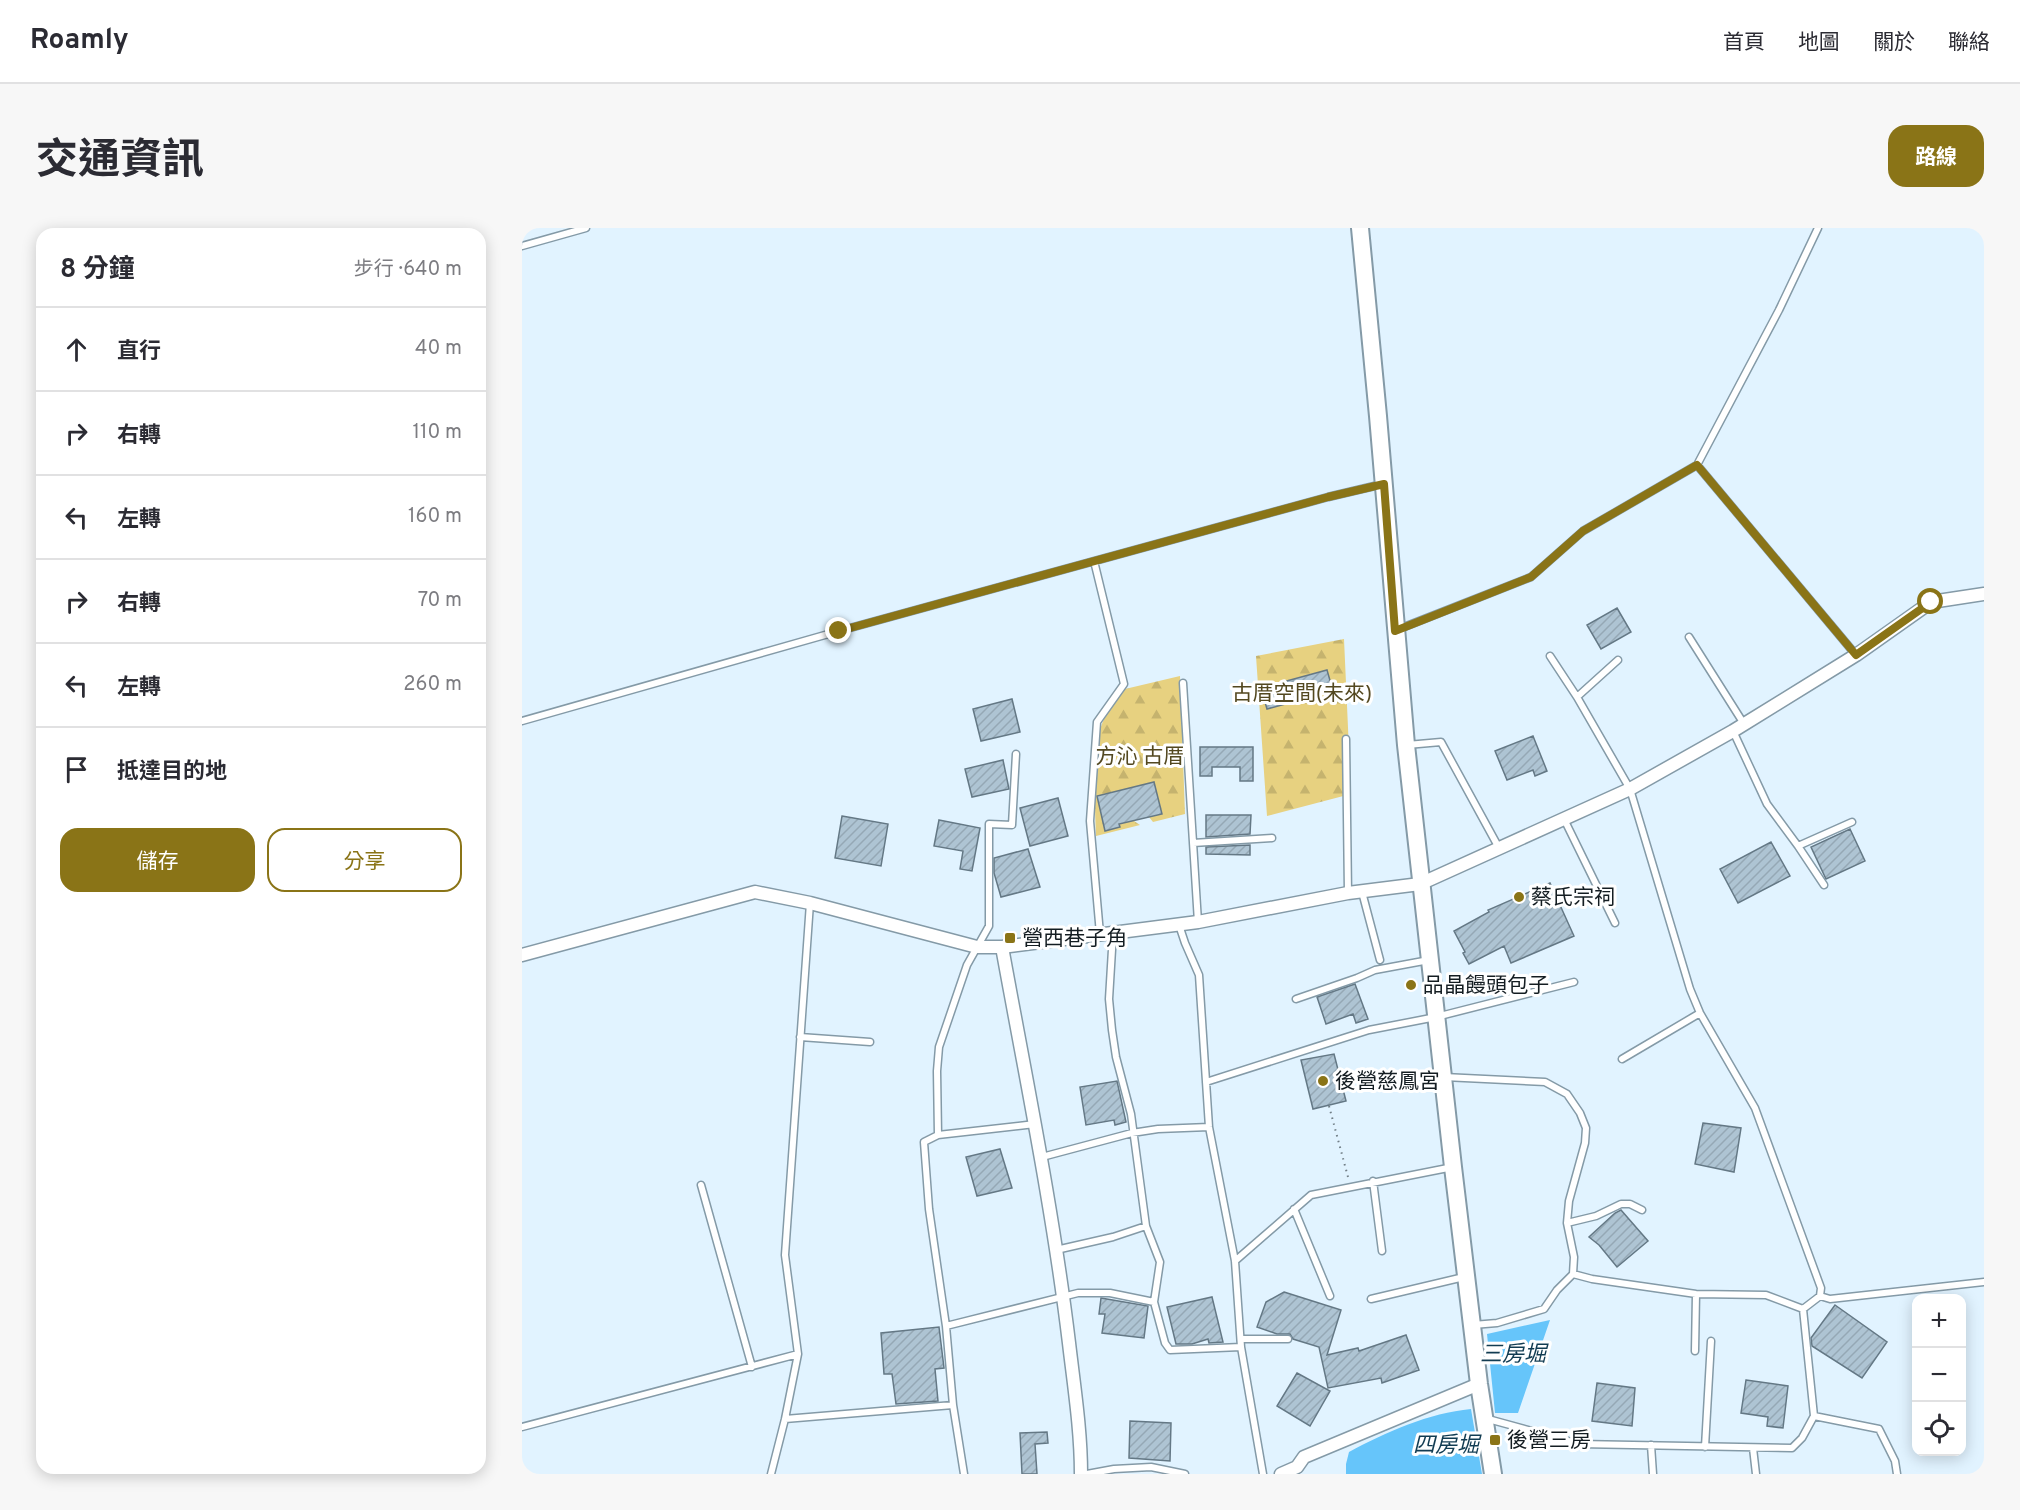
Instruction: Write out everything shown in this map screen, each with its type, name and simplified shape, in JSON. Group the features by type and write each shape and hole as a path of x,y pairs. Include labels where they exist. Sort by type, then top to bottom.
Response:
{"street":[{"path":"1360,228 1395,631 1420,884 1479,1384 1493,1474"},
{"path":"522,956 755,892 810,903 977,947 1002,947 1198,922 1348,893 1420,884 1630,789 1739,727 1856,655 1931,602 1984,594"},
{"path":"1002,947 1042,1157 1056,1250 1081,1446 1081,1474"},
{"path":"1281,1474 1299,1470 1304,1457 1479,1384"}],"lane":[{"path":"522,246 586,228"},
{"path":"1395,631 1531,577 1583,531 1697,465 1779,310 1818,228"},
{"path":"1697,465 1856,655"},
{"path":"522,721 850,627 1328,497 1384,484"},
{"path":"1094,561 1124,684 1097,722 1090,820 1100,934"},
{"path":"1689,637 1739,727 1767,804 1824,885"},
{"path":"1550,656 1577,697 1630,789 1690,989 1700,1013 1755,1108 1821,1288 1820,1296 1803,1309"},
{"path":"1577,697 1618,660"},
{"path":"1184,683 1198,922"},
{"path":"1346,739 1348,893"},
{"path":"1406,745 1441,742 1499,848"},
{"path":"938,1136 939,1047 966,965 989,926 989,824 1012,825 1016,754"},
{"path":"1564,819 1615,923"},
{"path":"1798,846 1852,822"},
{"path":"1193,843 1272,838"},
{"path":"1362,891 1380,960"},
{"path":"771,1474 798,1354 785,1255 810,903"},
{"path":"1179,924 1199,975 1209,1127 1235,1261 1241,1347 1263,1474"},
{"path":"1113,933 1109,999 1112,1030 1131,1114 1146,1226 1160,1262 1154,1302 1165,1343 1170,1350 1241,1347"},
{"path":"1296,999 1375,970 1429,960"},
{"path":"1206,1082 1369,1030 1436,1017 1574,982"},
{"path":"1622,1059 1700,1013"},
{"path":"800,1037 870,1042"},
{"path":"1443,1077 1545,1082 1567,1094 1580,1113 1586,1128 1585,1143 1569,1201 1568,1222 1574,1257 1573,1274 1557,1290 1545,1309 1497,1323 1473,1325"},
{"path":"964,1474 953,1405 946,1326 929,1209 924,1142 938,1136 1035,1124"},
{"path":"1042,1157 1132,1133 1158,1129 1209,1127"},
{"path":"1235,1261 1311,1195 1453,1167"},
{"path":"1373,1181 1382,1251"},
{"path":"701,1185 752,1367"},
{"path":"1568,1222 1596,1215 1621,1204 1630,1204 1642,1210"},
{"path":"1294,1209 1330,1296"},
{"path":"1056,1250 1113,1237 1146,1226"},
{"path":"1573,1274 1592,1279 1696,1294 1766,1295 1803,1309"},
{"path":"1371,1299 1468,1276"},
{"path":"1820,1296 1830,1299 1984,1282"},
{"path":"946,1326 1078,1293 1110,1293 1154,1302"},
{"path":"1695,1351 1696,1294"},
{"path":"1484,1419 1579,1444 1792,1448 1802,1438 1814,1416 1803,1309"},
{"path":"1241,1339 1288,1340"},
{"path":"1705,1446 1711,1341"},
{"path":"522,1427 798,1354"},
{"path":"785,1419 953,1405"},
{"path":"1814,1416 1879,1429 1894,1461 1897,1474"},
{"path":"1651,1445 1653,1474"},
{"path":"1753,1448 1756,1474"},
{"path":"1087,1474 1114,1469 1185,1474"}],"path":[{"path":"1329,1106 1351,1186"}],"green space":[{"name":"古厝空間(未來)","path":"1344,639 1351,794 1267,816 1256,656"},
{"name":"方沁 古厝","path":"1180,676 1185,814 1153,822 1149,817 1145,801 1130,805 1134,821 1140,825 1096,836 1095,760 1104,719 1125,689"}],"water":[{"name":"三房堀","path":"1550,1320 1518,1413 1495,1413 1487,1334"},
{"name":"四房堀","path":"1471,1409 1482,1474 1346,1474 1349,1452 1424,1419"}],"building":[{"path":"1617,608 1631,632 1601,649 1587,625"},
{"path":"1327,670 1333,691 1267,709 1261,688"},
{"path":"1012,699 1020,732 981,741 973,709"},
{"path":"1533,736 1547,771 1535,776 1533,770 1507,780 1495,751"},
{"path":"1200,747 1253,747 1253,781 1240,781 1240,767 1212,767 1212,776 1200,776"},
{"path":"1003,760 1009,789 972,797 965,769"},
{"path":"1154,782 1162,814 1119,824 1120,827 1105,831 1097,796"},
{"path":"1058,798 1068,836 1030,846 1020,808"},
{"path":"1206,815 1251,815 1250,834 1206,837"},
{"path":"842,816 888,824 881,866 835,858"},
{"path":"939,820 980,828 972,871 960,869 963,851 934,846"},
{"path":"1850,829 1865,861 1826,879 1811,847"},
{"path":"1771,842 1790,876 1738,903 1720,869"},
{"path":"1250,845 1250,855 1206,854 1206,847"},
{"path":"1028,849 1040,887 1001,897 994,873 994,858"},
{"path":"1550,883 1574,936 1511,963 1504,946 1469,964 1454,931 1489,912 1488,910"},
{"path":"1355,984 1368,1019 1356,1023 1353,1014 1326,1024 1317,997"},
{"name":"後營慈鳳宮","path":"1334,1054 1346,1101 1313,1109 1301,1060"},
{"path":"1117,1081 1126,1122 1115,1125 1114,1120 1086,1125 1080,1087"},
{"path":"1703,1123 1741,1128 1734,1172 1695,1164"},
{"path":"1000,1149 1012,1188 977,1196 966,1157"},
{"path":"1621,1210 1648,1241 1617,1267 1599,1245 1589,1237"},
{"path":"1284,1292 1341,1310 1327,1355 1358,1348 1359,1351 1406,1335 1419,1370 1382,1383 1381,1378 1328,1388 1319,1347 1293,1339 1290,1334 1277,1334 1257,1327 1266,1302"},
{"path":"1212,1297 1223,1342 1209,1343 1208,1339 1192,1344 1176,1344 1167,1307"},
{"path":"1101,1298 1148,1306 1144,1338 1102,1333 1105,1314 1099,1314"},
{"path":"1835,1305 1887,1342 1862,1378 1812,1346 1811,1338"},
{"path":"939,1327 944,1368 935,1369 938,1401 896,1404 892,1374 884,1374 881,1333"},
{"path":"1297,1373 1330,1391 1310,1426 1277,1406"},
{"path":"1746,1380 1788,1386 1783,1428 1767,1426 1768,1417 1741,1413"},
{"path":"1597,1383 1635,1388 1632,1426 1592,1421"},
{"path":"1130,1421 1171,1423 1170,1461 1129,1458"},
{"path":"1047,1432 1048,1443 1035,1444 1037,1474 1022,1474 1020,1433"}],"place":[{"name":"蔡氏宗祠","path":"1519,897"},
{"name":"營西巷子角","path":"1010,938"},
{"name":"品晶饅頭包子","path":"1411,985"},
{"name":"後營慈鳳宮","path":"1323,1081"},
{"name":"後營三房","path":"1495,1440"}],"route":[{"path":"839,631 1328,497 1384,484 1395,631 1531,577 1583,531 1697,465 1856,655 1931,602"}]}
